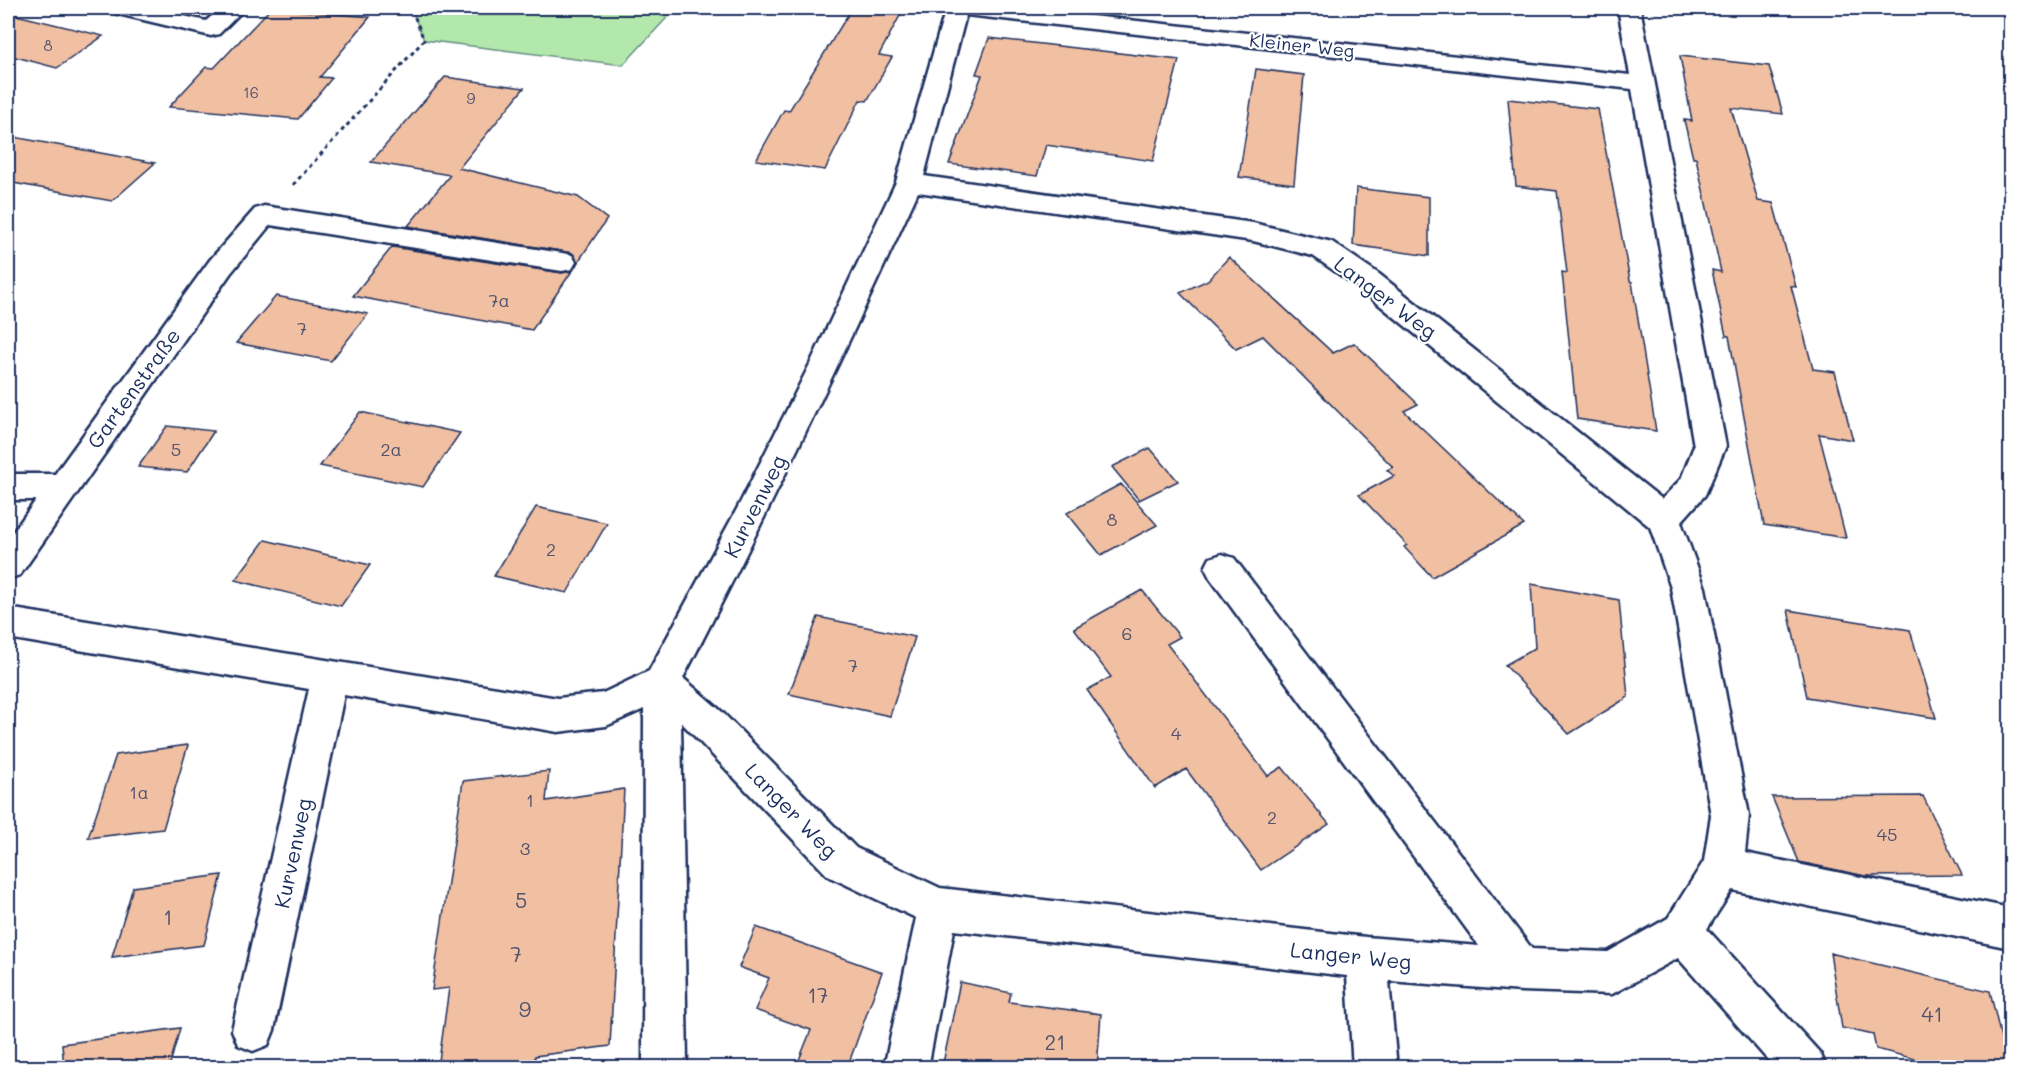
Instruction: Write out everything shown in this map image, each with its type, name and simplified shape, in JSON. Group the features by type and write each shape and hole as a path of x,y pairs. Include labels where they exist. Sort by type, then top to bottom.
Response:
{"street":[{"path":"122,8 211,29 234,8"},
{"name":"Kurvenweg","path":"662,682 750,516 825,364 909,182 957,8"},
{"name":"Kleiner Weg","path":"963,8 1642,83"},
{"path":"1629,8 1710,446 1694,486 1664,519"},
{"name":"Langer Weg","path":"662,682 708,723 842,862 938,908 1366,958 1522,970 1612,973 1682,932 1723,868 1730,814 1688,588 1664,519 1369,281 1322,249 1252,232 909,182"},
{"path":"264,215 562,262"},
{"name":"Gartenstraße","path":"8,565 220,267 264,215"},
{"path":"8,487 62,488"},
{"path":"1222,568 1522,970"},
{"path":"8,623 558,715 606,710 662,682 665,1062"},
{"name":"Kurvenweg","path":"253,1030 330,676"},
{"path":"1723,868 2010,928"},
{"path":"906,1068 938,908"},
{"path":"1682,932 1805,1068"},
{"path":"1366,958 1375,1068"}],"path":[{"path":"264,215 424,40 411,8"}],"green space":[{"path":"411,8 676,8 623,65 424,40"}],"building":[{"path":"271,8 370,17 320,77 332,78 298,119 169,107 206,67 214,68"},
{"path":"852,8 904,8 879,55 892,57 867,101 860,100 825,170 756,160 784,110 789,111"},
{"path":"8,13 103,36 57,68 8,55"},
{"path":"989,38 1179,60 1153,161 1046,145 1037,176 949,164 982,75 976,74"},
{"path":"1680,56 1769,66 1783,114 1731,108 1758,201 1773,203 1796,287 1791,286 1813,369 1835,372 1853,440 1819,434 1846,538 1764,525 1729,336 1726,336 1712,270 1721,272 1696,158 1693,158 1684,120 1692,121"},
{"path":"1256,69 1304,75 1294,184 1239,177"},
{"path":"445,77 524,88 459,168 578,197 607,219 578,262 572,253 408,226 450,175 371,162"},
{"path":"1508,99 1598,109 1632,282 1656,431 1577,419 1562,272 1567,273 1557,191 1516,186"},
{"path":"8,136 155,163 112,201 8,182"},
{"path":"1356,188 1429,197 1429,256 1353,245"},
{"path":"392,247 562,273 572,271 532,330 353,296"},
{"path":"1229,257 1333,353 1354,343 1418,404 1404,411 1524,525 1432,577 1404,547 1407,545 1359,495 1394,476 1387,470 1393,467 1263,336 1236,349 1180,293 1208,280"},
{"path":"276,296 368,314 331,361 236,343"},
{"path":"360,412 460,433 423,487 320,466"},
{"path":"167,426 214,431 187,472 138,467"},
{"path":"1150,448 1178,481 1139,500 1112,467"},
{"path":"1121,484 1157,525 1101,555 1067,513"},
{"path":"536,507 607,523 567,593 494,576"},
{"path":"265,540 370,565 341,606 235,580"},
{"path":"1531,584 1619,600 1628,697 1569,734 1505,665 1535,648"},
{"path":"1142,590 1180,637 1167,644 1268,776 1282,767 1329,824 1261,870 1186,769 1155,788 1087,690 1111,677 1074,628"},
{"path":"1788,610 1910,630 1936,718 1807,697"},
{"path":"818,617 915,637 890,716 789,694"},
{"path":"188,745 163,829 88,838 116,755"},
{"path":"549,771 546,801 624,789 610,1046 535,1056 534,1068 438,1068 449,988 432,990 463,781"},
{"path":"1923,796 1962,875 1865,876 1799,862 1772,797"},
{"path":"222,875 204,945 112,957 133,887"},
{"path":"756,927 882,972 847,1068 821,1068 799,1060 811,1030 755,1010 769,978 739,967"},
{"path":"1830,953 1990,991 2008,1068 1950,1068 1876,1049 1873,1035 1842,1028"},
{"path":"960,982 1011,993 1009,1002 1101,1014 1097,1068 942,1068"},
{"path":"180,1028 169,1068 64,1068 62,1044"}]}
